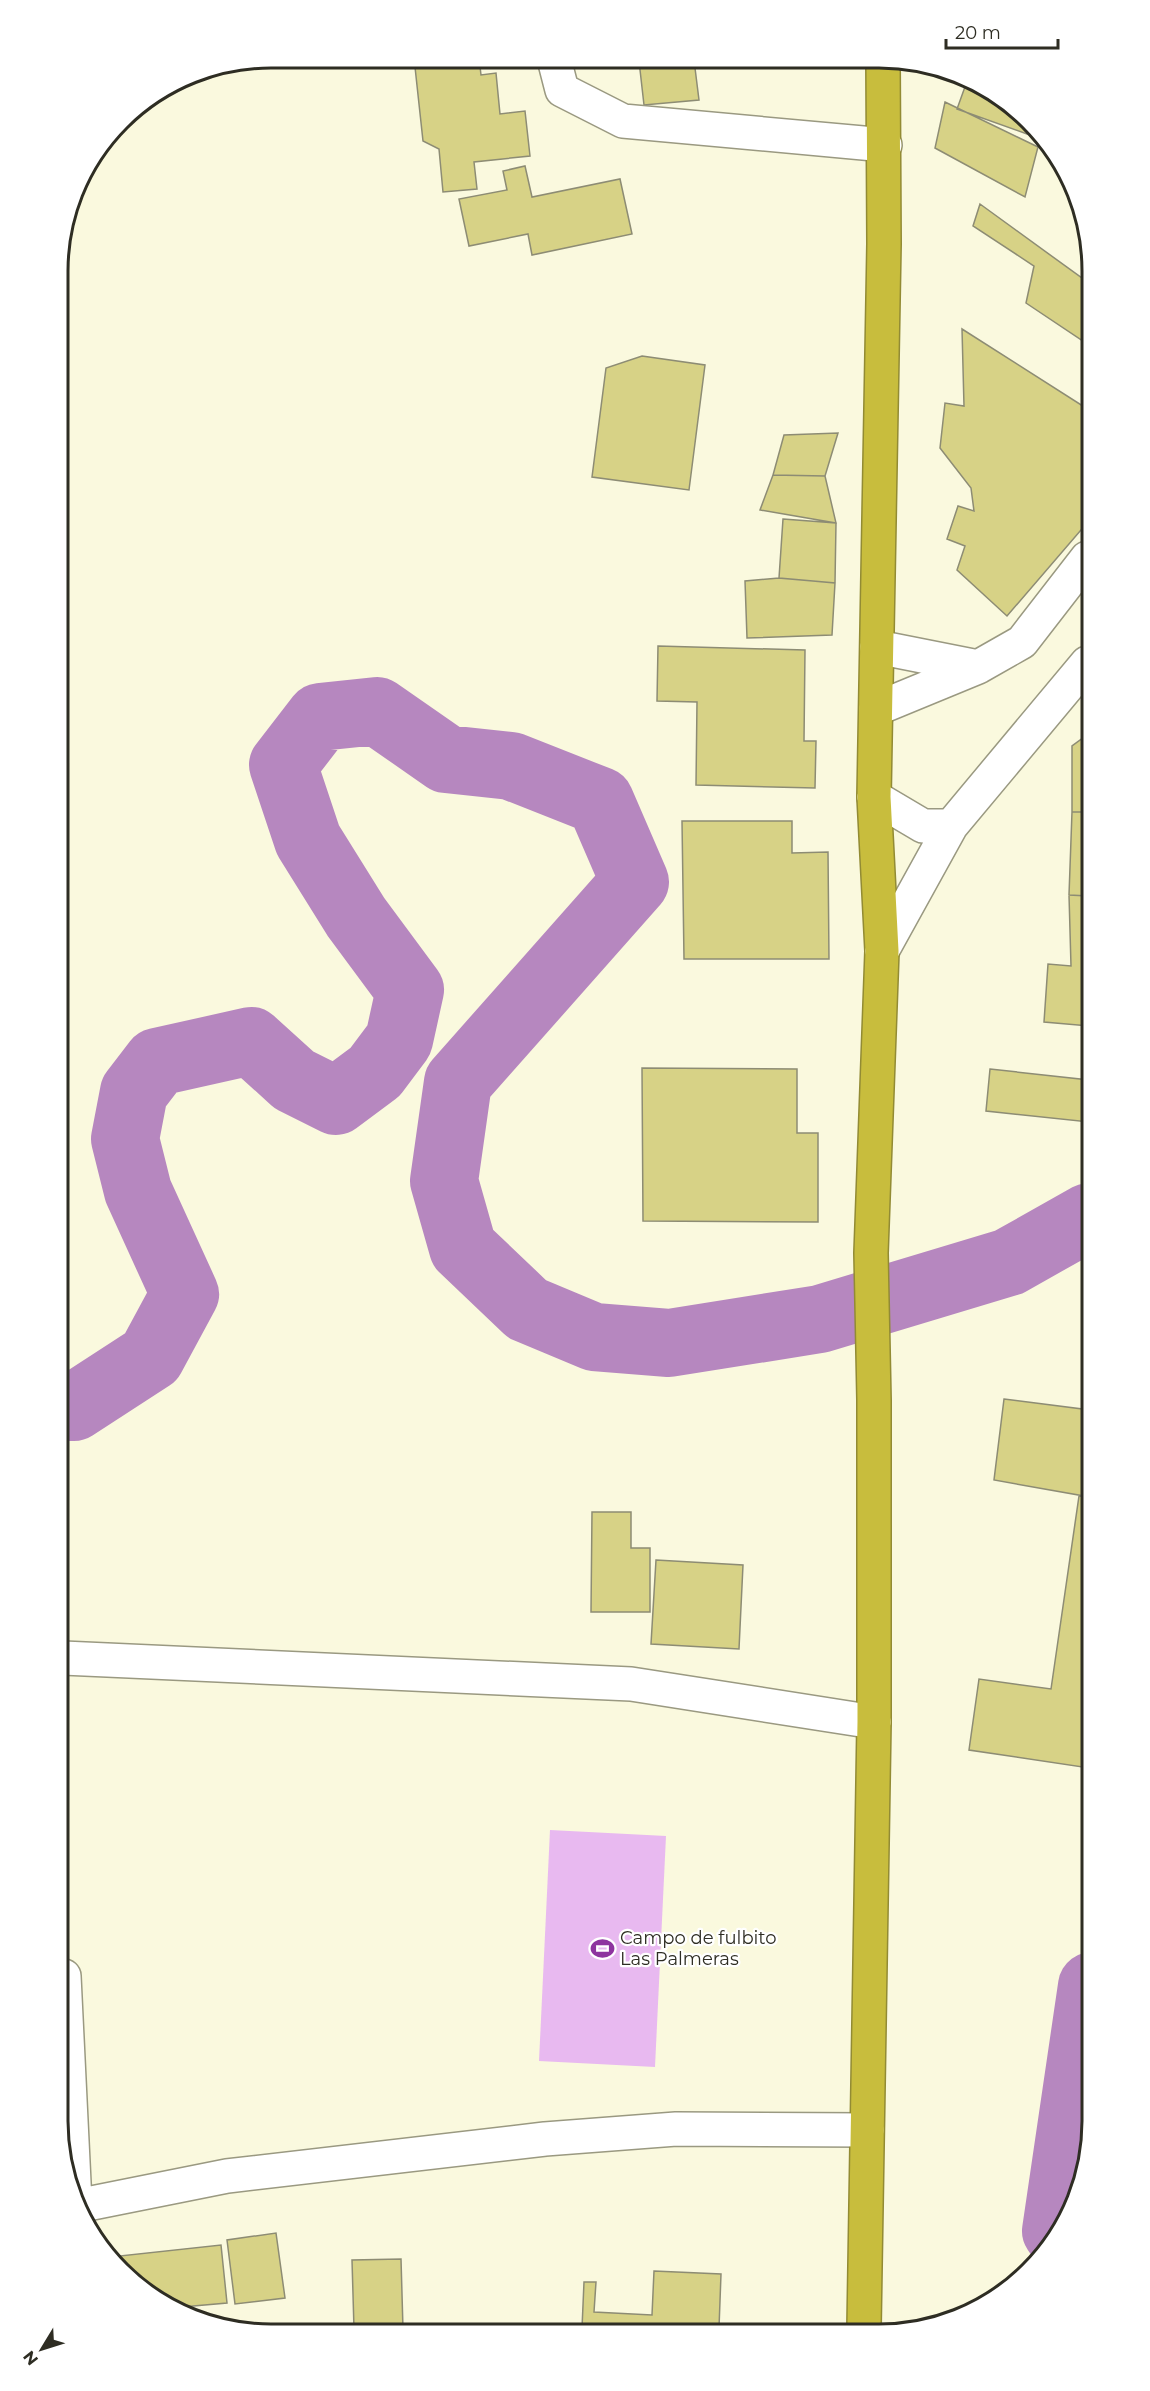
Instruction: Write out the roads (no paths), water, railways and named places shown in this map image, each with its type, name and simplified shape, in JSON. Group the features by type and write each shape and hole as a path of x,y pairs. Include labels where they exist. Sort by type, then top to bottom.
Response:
{"highway":[{"path":"864,2324 874,1722 874,1400 871,1253 882,951 874,797 885,145 883,68"}],"street":[{"path":"556,68 562,90 623,121 885,145"},
{"path":"876,709 978,667 1022,642 1082,564"},
{"path":"877,647 978,667"},
{"path":"882,951 951,826 1082,669"},
{"path":"874,797 923,826 951,826"},
{"path":"68,1658 631,1684 874,1722"},
{"path":"68,2052 74,2174"},
{"path":"86,2203 227,2176 556,2138 676,2129 867,2130"}],"waterway":[{"path":"68,1407 74,1407 151,1357 185,1294 138,1191 125,1139 134,1092 157,1062 251,1041 294,1080 336,1101 375,1072 399,1040 410,990 356,917 308,840 283,765 320,717 377,711 446,759 511,766 600,801 635,882 458,1082 444,1181 463,1248 527,1309 594,1337 669,1343 820,1319 1009,1262 1082,1221"},
{"path":"1058,2215 1082,2054"}],"place":[{"name":"Campo de fulbito Las Palmeras","path":"602,1948"}]}
